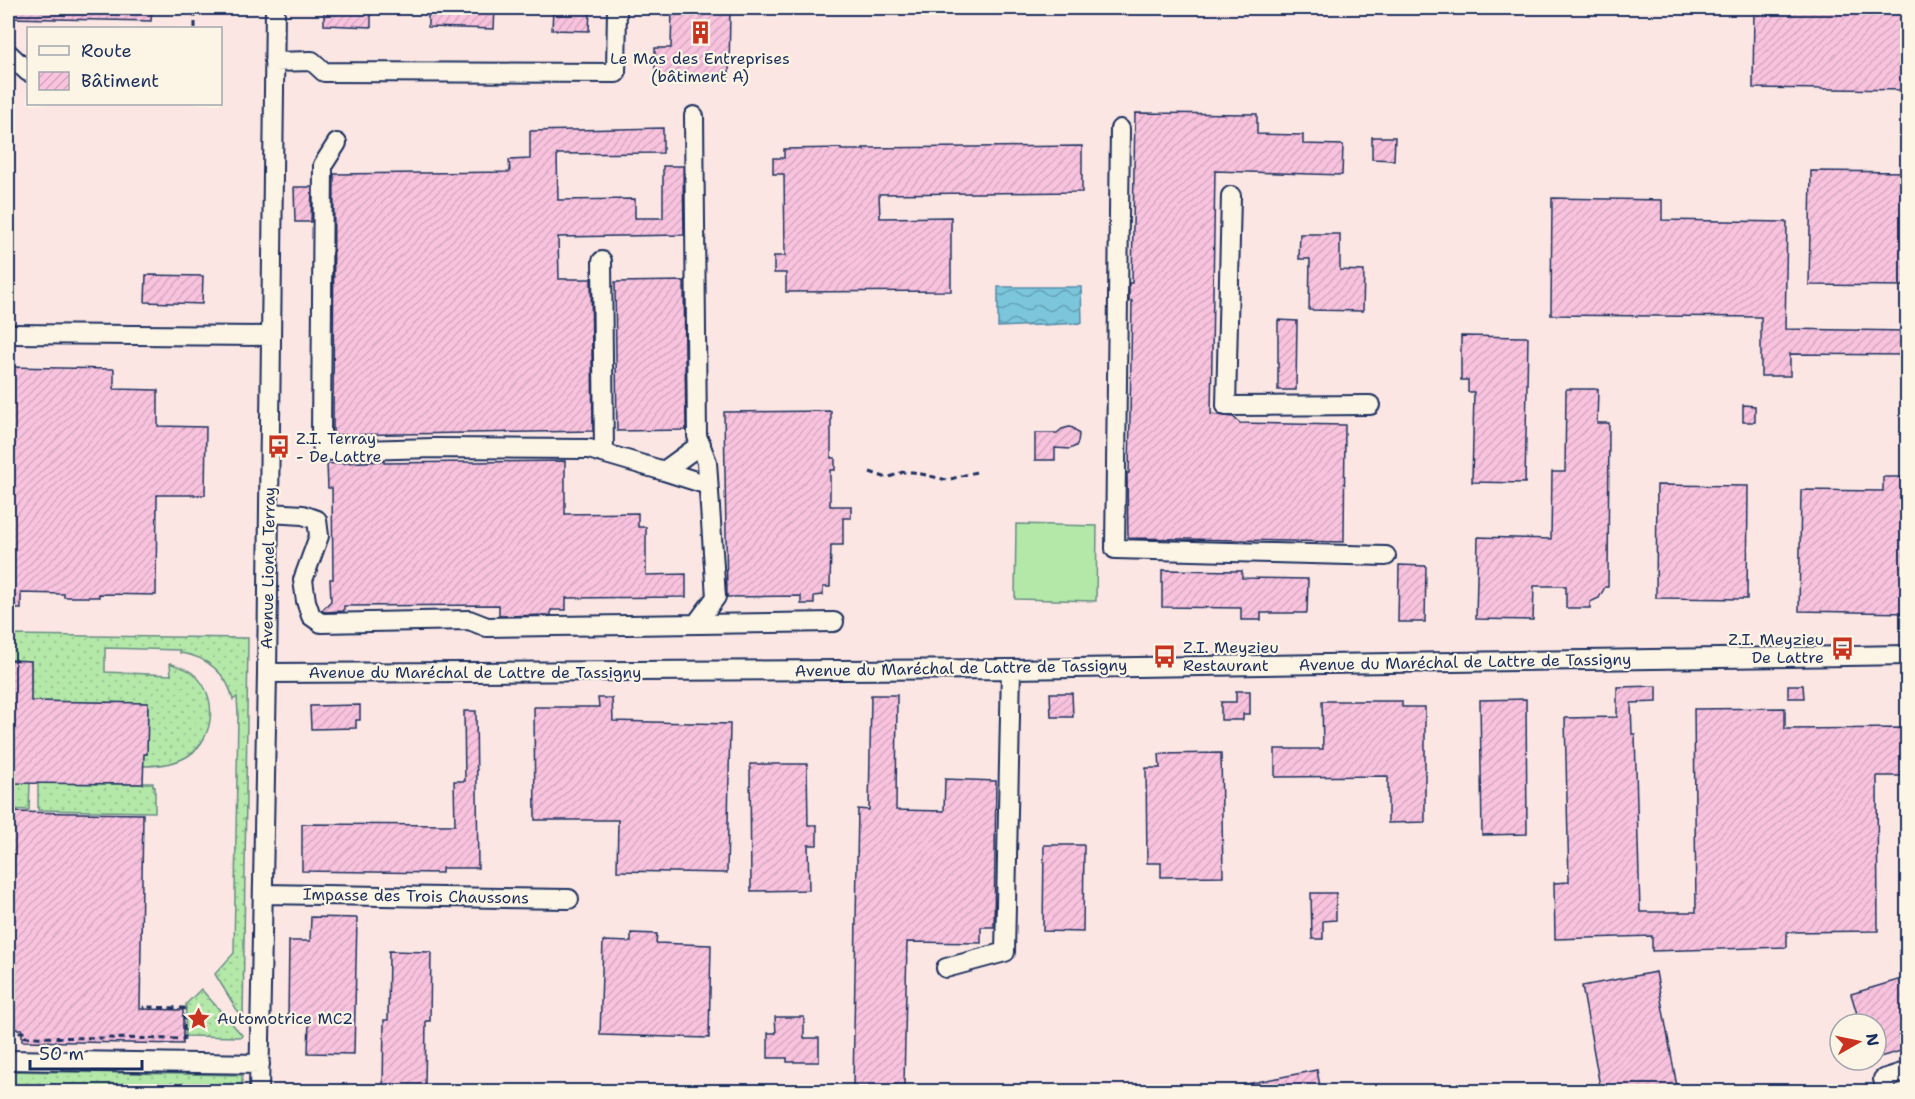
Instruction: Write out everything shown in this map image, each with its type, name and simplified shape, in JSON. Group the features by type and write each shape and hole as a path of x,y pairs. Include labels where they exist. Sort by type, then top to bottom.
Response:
{"street":[{"name":"Avenue Lionel Terray","path":"260,1092 275,8"},
{"path":"274,62 312,61 324,72 616,74 617,8"},
{"path":"8,53 27,71"},
{"path":"694,116 698,436 707,462 716,597 696,624"},
{"path":"1120,129 1115,549 1386,556"},
{"path":"337,143 323,165 321,437 324,451 434,448 589,449 708,485"},
{"path":"1232,196 1226,406 1370,405"},
{"path":"602,261 604,453"},
{"path":"8,334 271,336"},
{"path":"664,471 700,444"},
{"path":"269,513 303,515 317,520 319,536 303,580 311,616 321,623 469,620 486,627 834,622"},
{"name":"Avenue du Maréchal de Lattre de Tassigny","path":"267,673 1011,669 1908,655"},
{"path":"946,968 1005,952 1011,669"},
{"name":"Impasse des Trois Chaussons","path":"263,894 569,899"},
{"path":"8,1060 260,1064"},
{"path":"1886,1092 1883,1079 1908,1071"}],"path":[{"path":"195,8 195,27"},
{"path":"870,472 887,478 903,472 913,472 947,480 976,472"},
{"path":"8,1032 25,1032 25,1037 184,1039 184,1008 144,1007 144,1010"}],"shaded area":[{"path":"8,8 1907,8 1907,1091 8,1091"}],"green space":[{"path":"1016,524 1097,526 1096,601 1015,599"},
{"path":"8,635 248,638 243,1020 215,974 234,953 237,697 233,700 221,674 207,662 180,653 180,650 105,648 105,672 171,675 170,663 191,672 200,681 210,703 210,715 209,727 197,748 178,761 155,766 143,766 143,760 8,759 8,753 147,754 148,703 8,701 8,690 31,690 31,661 8,660"},
{"path":"8,783 30,783 29,810 8,809"},
{"path":"38,783 153,783 155,812 38,810"},
{"path":"201,989 242,1037 185,1036 186,1004"},
{"path":"8,1071 242,1075 242,1091 8,1091"}],"water":[{"path":"998,287 1081,287 1082,323 998,327"}],"building":[{"path":"8,8 152,8 151,21 8,18"},
{"path":"324,8 371,8 371,27 324,25"},
{"path":"428,8 495,8 494,29 428,27"},
{"path":"553,8 590,8 589,31 552,30"},
{"name":"Le Mas des Entreprises (bâtiment A)","path":"672,8 730,8 729,77 655,76 655,48 671,48"},
{"path":"1754,8 1908,8 1908,90 1753,88"},
{"path":"1135,113 1257,114 1257,134 1303,135 1303,144 1343,145 1342,175 1215,171 1211,414 1233,417 1240,423 1345,425 1344,542 1128,538 1127,473 1129,473 1132,301 1129,301 1129,283 1132,283"},
{"path":"663,128 663,153 557,154 558,200 635,199 635,218 663,218 663,166 683,166 684,235 558,237 559,279 591,279 593,431 333,435 334,174 510,172 509,160 530,159 530,131"},
{"path":"1372,137 1395,137 1394,160 1372,159"},
{"path":"1082,146 1082,192 879,194 880,218 951,217 951,291 786,292 786,273 774,273 774,256 785,256 784,174 773,174 773,158 784,158 784,149 864,150 863,148"},
{"path":"1811,171 1908,172 1908,286 1809,285"},
{"path":"294,187 312,187 311,222 295,222"},
{"path":"1552,198 1662,200 1662,220 1787,222 1785,329 1908,331 1908,355 1790,354 1790,376 1761,376 1761,317 1551,315"},
{"path":"1300,234 1340,234 1340,270 1364,271 1363,311 1309,310 1310,259 1299,259"},
{"path":"146,275 203,276 202,304 145,302"},
{"path":"684,281 686,430 617,431 615,282"},
{"path":"1278,320 1297,321 1296,390 1278,390"},
{"path":"1461,336 1528,337 1525,483 1472,482 1474,392 1468,392 1468,380 1461,380"},
{"path":"8,367 114,369 114,389 158,390 158,426 206,427 205,495 157,495 156,595 99,594 99,597 64,597 64,594 21,593 21,609 8,609"},
{"path":"1566,389 1598,389 1597,423 1609,423 1608,587 1605,587 1599,598 1590,602 1590,608 1566,608 1566,586 1534,586 1533,620 1476,619 1478,537 1551,539 1552,472 1565,472"},
{"path":"1743,405 1755,406 1755,422 1743,422"},
{"path":"831,411 831,458 835,458 835,470 830,470 830,506 851,506 851,518 843,518 843,545 831,545 830,587 823,587 823,595 814,596 814,604 801,604 801,596 727,597 724,412"},
{"path":"1069,427 1079,434 1076,446 1070,449 1055,448 1055,460 1035,460 1035,433 1057,433"},
{"path":"384,461 384,463 565,461 565,514 638,513 638,527 646,527 646,575 686,574 686,597 566,598 566,610 551,610 551,615 499,616 499,605 344,606 344,611 324,612 322,610 331,601 330,579 333,579 332,488 328,488 327,464"},
{"path":"1883,477 1901,477 1901,491 1908,491 1908,613 1799,611 1801,490 1883,491"},
{"path":"1657,485 1748,486 1747,599 1656,598"},
{"path":"1399,565 1426,566 1425,622 1398,622"},
{"path":"1162,570 1242,571 1242,578 1308,579 1307,613 1261,613 1261,620 1241,620 1241,608 1162,607"},
{"path":"8,660 31,661 31,701 148,703 147,754 144,754 143,784 8,783"},
{"path":"1788,685 1803,685 1804,698 1788,698"},
{"path":"1657,686 1657,702 1631,703 1632,734 1635,734 1640,912 1696,912 1694,709 1785,708 1785,729 1908,728 1908,776 1877,776 1878,931 1787,932 1787,947 1652,951 1652,936 1555,939 1554,883 1569,882 1565,718 1617,717 1617,687"},
{"path":"1236,691 1250,691 1250,714 1243,714 1243,720 1221,720 1221,702 1236,702"},
{"path":"1050,693 1072,693 1073,717 1051,717"},
{"path":"871,695 897,695 896,810 944,811 945,779 996,781 994,927 981,927 981,943 907,942 904,1085 853,1086 858,809 869,810"},
{"path":"598,698 612,698 613,721 730,724 727,873 617,871 618,820 535,820 534,707 599,707"},
{"path":"1526,699 1527,834 1482,835 1480,700"},
{"path":"1322,701 1402,701 1402,707 1425,707 1425,822 1388,823 1388,776 1275,777 1275,749 1323,749"},
{"path":"360,705 360,720 356,720 356,728 311,729 310,706"},
{"path":"464,711 476,711 478,868 442,868 442,873 302,871 302,824 455,825 454,781 465,781"},
{"path":"1221,753 1223,876 1161,877 1161,863 1147,863 1146,768 1160,768 1159,754"},
{"path":"750,764 807,764 808,825 817,825 817,845 808,845 809,890 751,891"},
{"path":"8,812 143,814 140,1009 183,1010 183,1044 22,1041 22,1029 8,1029"},
{"path":"1044,845 1084,845 1083,932 1043,931"},
{"path":"1311,893 1336,893 1336,920 1323,921 1323,939 1312,939"},
{"path":"311,917 357,918 354,1054 308,1053 309,1019 288,1019 289,941 310,941"},
{"path":"631,933 657,934 656,943 711,945 709,1038 600,1035 603,941 631,942"},
{"path":"389,951 431,952 430,1021 426,1021 425,1089 383,1088 384,1020 388,1020"},
{"path":"1656,972 1678,1092 1601,1092 1582,986"},
{"path":"1905,978 1908,986 1908,1049 1888,1055 1888,1012 1856,1012 1851,994"},
{"path":"775,1017 804,1017 804,1038 819,1038 819,1062 787,1062 787,1058 768,1058 768,1033 776,1033"},
{"path":"1317,1070 1321,1092 1238,1092 1237,1086"}],"place":[{"name":"Le Mas des Entreprises (bâtiment A)","path":"700,33"},
{"name":"Z.I. Terray - De Lattre","path":"278,447"},
{"name":"Z.I. Meyzieu De Lattre","path":"1842,648"},
{"name":"Z.I. Meyzieu Restaurant","path":"1165,656"},
{"name":"Automotrice MC2","path":"199,1018"}]}
